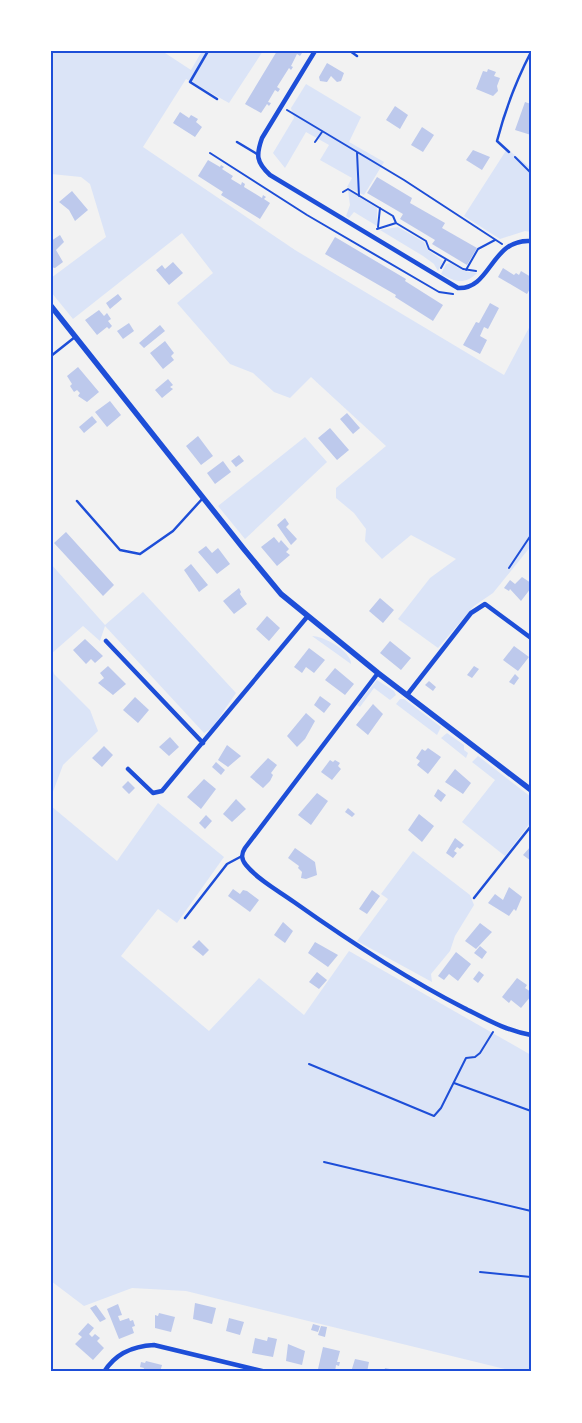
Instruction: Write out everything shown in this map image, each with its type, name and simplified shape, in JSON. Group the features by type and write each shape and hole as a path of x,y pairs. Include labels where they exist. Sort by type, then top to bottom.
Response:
{"street":[{"path":"315,51 262,138 257,154 260,166 270,175 458,288 467,288 476,282 506,246 515,242 531,241"},
{"path":"51,306 263,574 307,617 378,674 531,790"},
{"path":"407,695 471,613 486,604 531,638"},
{"path":"128,770 152,793 162,791 307,617"},
{"path":"106,641 203,743"},
{"path":"378,674 245,848 242,856 251,870 335,931 440,996 496,1024 531,1035"},
{"path":"104,1372 119,1355 136,1348 154,1345 266,1372"}],"lane":[{"path":"208,51 190,82 216,99"},
{"path":"350,51 357,56"},
{"path":"509,152 497,141 517,80 531,52"},
{"path":"237,142 257,154"},
{"path":"51,356 76,336"},
{"path":"77,502 120,550 140,554 173,532 204,497"},
{"path":"474,898 531,826"},
{"path":"185,918 227,864 242,856"}],"path":[{"path":"281,107 357,152 506,246"},
{"path":"315,142 323,131"},
{"path":"357,152 360,196"},
{"path":"509,152 521,161 531,173"},
{"path":"342,192 348,189 360,196 393,216 396,223 426,241 429,249 466,270 477,271"},
{"path":"372,237 378,227 380,208"},
{"path":"378,227 396,223"},
{"path":"466,270 478,249 495,240"},
{"path":"509,568 531,535"},
{"path":"309,1064 434,1116 442,1108 466,1058 475,1057 480,1053 496,1024"},
{"path":"454,1083 531,1111"},
{"path":"324,1162 531,1211"},
{"path":"480,1272 531,1277"}],"shaded area":[{"path":"51,51 162,51 191,70 202,51 263,51 229,103 186,79 143,147 295,250 504,375 531,324 531,546 493,593 474,606 438,648 398,619 430,578 456,559 411,535 382,559 365,541 366,529 354,513 336,498 336,488 386,446 311,377 290,398 274,392 253,373 230,364 177,303 213,273 182,233 73,319 51,292 51,278 106,237 90,184 81,177 51,174"},
{"path":"306,84 361,117 349,142 384,162 364,195 347,187 352,178 320,160 329,145 306,132 285,168 273,153 294,118 291,108"},
{"path":"507,149 531,168 531,232 525,231 500,239 464,216"},
{"path":"348,190 377,208 377,226 354,212 349,218 346,216 350,205"},
{"path":"398,227 424,242 428,250 443,261 438,271 434,264 423,256 380,230"},
{"path":"450,263 464,271 477,273 464,281 451,279 441,274 446,264"},
{"path":"305,437 327,462 245,539 218,506"},
{"path":"51,564 105,625 143,592 236,693 212,728 204,733 105,626 100,641 83,626 51,654"},
{"path":"312,636 323,639 342,650 350,659 351,664"},
{"path":"51,664 54,674 90,710 98,731 63,765 51,797"},
{"path":"377,680 394,691 396,695 390,700 374,688 360,707 357,705"},
{"path":"400,699 404,699 441,727 437,735 396,704"},
{"path":"447,733 464,745 464,750 468,753 466,758 441,738"},
{"path":"478,756 531,797 531,822 505,856 462,822 495,780 472,762"},
{"path":"158,803 224,857 177,923 158,909 121,956 209,1031 259,978 304,1015 349,951 531,1055 531,1372 517,1372 186,1291 132,1288 84,1306 51,1281 51,806 117,861"},
{"path":"413,851 470,895 474,905 455,936 450,951 431,974 432,982 357,941 388,899 381,894"}],"building":[{"path":"277,51 302,53 300,56 297,54 291,66 293,67 291,70 289,68 277,87 280,89 278,92 275,90 268,102 271,103 269,106 267,104 261,113 245,104"},
{"path":"327,63 344,73 341,81 337,82 331,76 327,82 320,81 319,77"},
{"path":"488,69 496,72 494,76 500,78 497,86 498,91 493,96 476,89 483,71 487,72"},
{"path":"525,102 531,104 531,135 515,130"},
{"path":"395,106 408,115 400,129 386,120"},
{"path":"180,112 189,118 191,115 198,119 196,122 202,127 195,137 173,123"},
{"path":"422,127 434,135 423,152 411,145"},
{"path":"473,150 490,157 482,170 466,160"},
{"path":"208,160 220,167 221,165 224,167 222,169 233,176 231,179 241,185 242,182 245,184 244,187 262,198 263,195 266,197 264,199 270,203 260,219 221,195 223,192 198,176"},
{"path":"377,177 412,198 410,203 445,223 442,228 477,248 467,265 432,244 435,240 400,219 403,214 367,193"},
{"path":"72,191 88,210 75,221 69,210 59,202"},
{"path":"60,235 64,242 56,250 63,262 55,268 51,267 51,241"},
{"path":"335,237 406,279 405,281 443,305 433,321 395,297 396,295 325,254"},
{"path":"173,262 183,273 169,285 156,270 162,265 165,269"},
{"path":"503,268 514,275 516,273 519,275 521,271 531,277 531,287 527,294 498,277"},
{"path":"118,294 122,299 110,309 106,303"},
{"path":"490,303 499,308 488,329 484,327 480,336 487,340 480,354 463,345 476,322 479,323"},
{"path":"99,310 104,316 107,313 111,319 108,321 112,326 109,329 107,327 97,335 85,320"},
{"path":"129,323 134,331 123,339 117,331"},
{"path":"160,325 165,331 144,348 139,343"},
{"path":"165,341 174,353 171,356 174,360 163,369 150,353"},
{"path":"78,367 99,392 87,402 78,396 80,393 77,390 74,392 67,376"},
{"path":"168,379 173,385 170,387 173,389 162,398 155,390"},
{"path":"110,401 121,415 107,427 95,412"},
{"path":"347,413 360,428 353,434 340,419"},
{"path":"92,416 97,422 84,433 79,427"},
{"path":"330,428 349,450 337,460 318,438"},
{"path":"198,436 213,456 201,465 186,446"},
{"path":"239,455 244,461 236,467 231,461"},
{"path":"223,461 231,472 215,484 207,473"},
{"path":"285,518 289,524 286,527 297,539 291,545 277,525"},
{"path":"66,532 114,585 103,596 54,543"},
{"path":"274,537 279,543 281,540 289,549 286,552 290,555 277,566 261,547"},
{"path":"206,546 212,553 218,548 230,564 217,574 198,552"},
{"path":"191,564 208,585 199,592 184,570"},
{"path":"522,577 531,583 531,588 521,601 510,589 509,591 504,588 510,580 515,584"},
{"path":"239,588 240,594 247,604 234,614 223,601"},
{"path":"380,598 394,610 383,623 369,611"},
{"path":"267,616 280,628 269,641 256,629"},
{"path":"85,639 103,656 95,663 91,659 86,664 73,650"},
{"path":"390,641 411,658 401,670 380,653"},
{"path":"514,646 529,657 518,671 503,660"},
{"path":"309,648 325,660 314,673 306,667 302,673 294,667"},
{"path":"108,666 126,684 113,695 98,683 104,678 100,673"},
{"path":"474,666 479,669 472,678 467,675"},
{"path":"335,668 354,684 345,695 325,680"},
{"path":"515,674 519,678 514,685 509,682"},
{"path":"429,681 436,687 433,691 425,685"},
{"path":"320,696 331,704 324,713 314,705"},
{"path":"135,697 149,710 138,723 123,710"},
{"path":"373,704 383,714 368,735 356,725"},
{"path":"306,713 315,721 305,739 297,747 287,736"},
{"path":"170,737 179,747 169,756 159,747"},
{"path":"227,745 241,756 228,767 218,760"},
{"path":"104,746 113,755 102,767 92,758"},
{"path":"428,748 441,757 428,774 417,765 420,761 416,758 422,749 425,751"},
{"path":"268,758 277,765 271,773 273,775 270,781 263,788 250,777"},
{"path":"330,760 340,763 338,766 341,769 332,780 321,772"},
{"path":"216,762 225,770 221,775 212,767"},
{"path":"455,769 471,783 463,794 445,782"},
{"path":"204,779 216,789 201,809 187,797"},
{"path":"128,781 135,788 129,794 122,787"},
{"path":"438,789 446,795 441,802 434,796"},
{"path":"317,793 328,801 311,825 298,815"},
{"path":"236,799 246,809 232,822 223,814"},
{"path":"348,808 355,814 352,817 345,812"},
{"path":"419,814 434,826 422,842 408,830"},
{"path":"206,815 212,821 205,829 199,823"},
{"path":"455,838 464,845 460,849 457,847 454,851 457,853 453,858 446,853"},
{"path":"531,846 531,861 523,855"},
{"path":"295,848 315,862 317,875 306,879 301,878 302,872 298,868 299,866 288,858"},
{"path":"509,887 522,897 516,911 514,909 509,916 488,903 495,894 503,900"},
{"path":"233,889 240,894 243,890 247,891 259,900 250,912 228,896"},
{"path":"372,890 380,896 367,914 359,909"},
{"path":"283,922 293,931 285,943 274,935"},
{"path":"480,923 492,932 476,949 465,941"},
{"path":"199,940 209,950 203,956 192,947"},
{"path":"315,942 338,955 328,967 308,953"},
{"path":"480,946 487,952 482,959 474,953"},
{"path":"456,952 471,964 458,981 449,974 444,980 438,976"},
{"path":"479,971 484,975 478,983 473,979"},
{"path":"317,972 327,980 319,989 309,982"},
{"path":"517,978 527,985 525,988 531,992 531,996 521,1008 511,1000 509,1003 502,997"},
{"path":"195,1303 216,1308 212,1324 193,1319"},
{"path":"118,1304 122,1315 118,1316 120,1321 129,1318 130,1321 133,1320 135,1326 132,1327 134,1333 119,1339 107,1309"},
{"path":"96,1305 106,1319 100,1322 90,1308"},
{"path":"159,1313 175,1317 171,1332 155,1328 155,1315 158,1316"},
{"path":"229,1318 244,1322 240,1335 226,1331"},
{"path":"88,1323 94,1328 89,1334 92,1337 95,1334 100,1338 97,1341 104,1348 93,1360 75,1344 82,1337 78,1334"},
{"path":"313,1324 320,1326 318,1332 311,1330"},
{"path":"321,1326 327,1327 325,1337 318,1335"},
{"path":"268,1337 277,1339 273,1357 252,1353 255,1338 267,1341"},
{"path":"288,1344 305,1351 302,1365 286,1361"},
{"path":"323,1347 340,1351 337,1362 340,1362 339,1366 336,1365 335,1372 318,1369"},
{"path":"355,1359 369,1362 367,1372 351,1372"},
{"path":"146,1361 162,1365 160,1372 143,1372 144,1368 140,1367 141,1362 145,1363"},
{"path":"385,1368 400,1371 400,1372 384,1372"}]}
